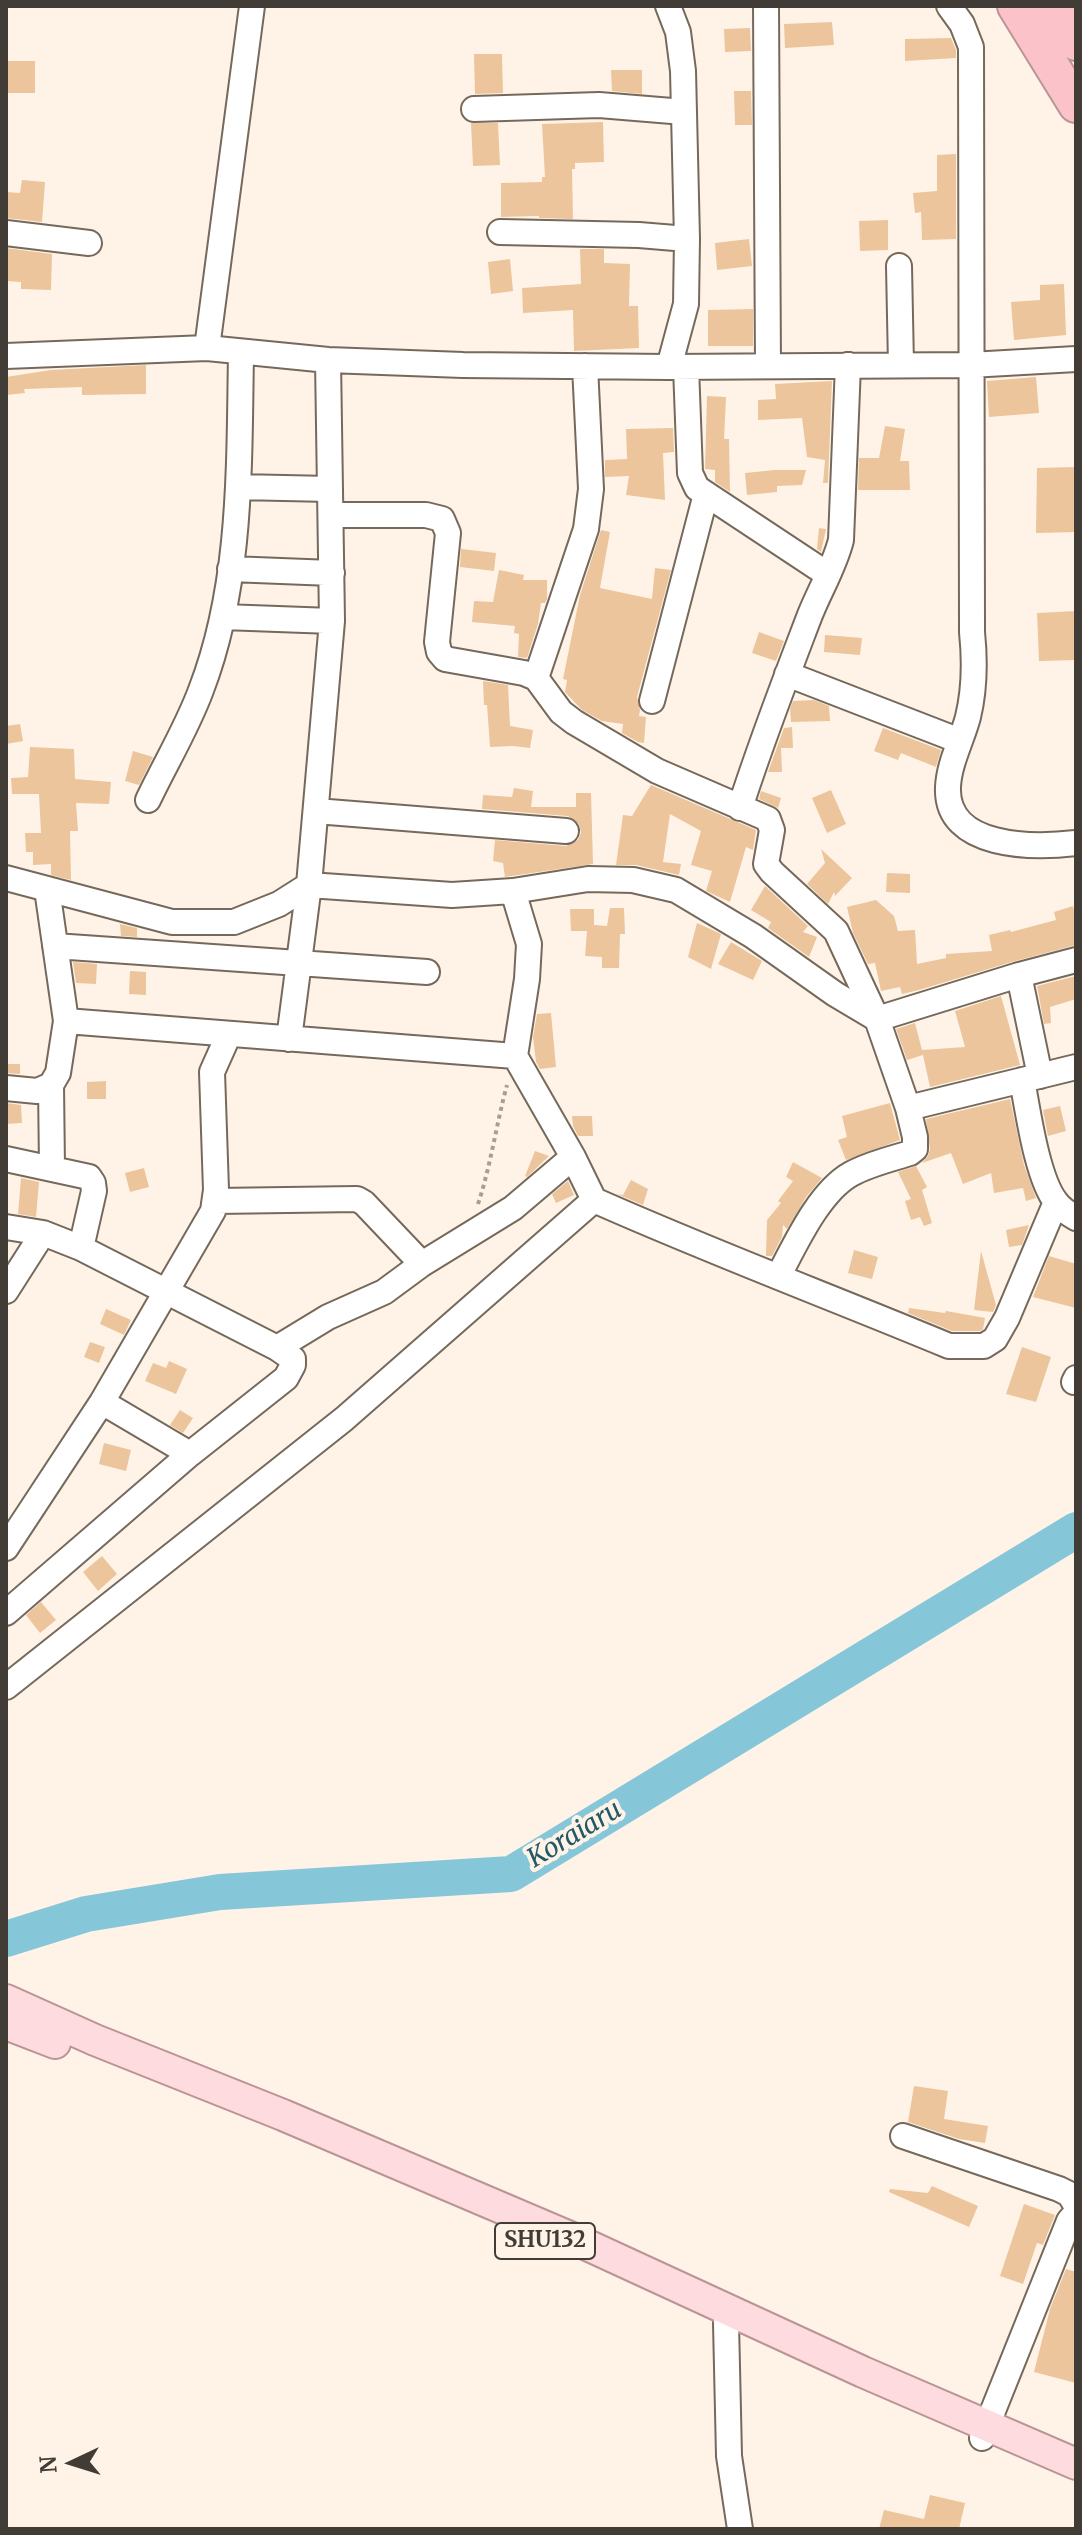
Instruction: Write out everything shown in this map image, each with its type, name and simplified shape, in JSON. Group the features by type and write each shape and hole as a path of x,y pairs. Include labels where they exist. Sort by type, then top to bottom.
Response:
{"highway":[{"path":"1015,6 1076,105"},
{"path":"1053,6 1076,43"}],"main road":[{"name":"SHU132","path":"8,2009 420,2185 726,2323 984,2432 1076,2477"},
{"path":"8,2009 283,2115 572,2238 863,2372 984,2432 1076,2464"}],"street":[{"path":"207,348 252,6"},
{"path":"668,6 678,32 683,71 686,304 677,367 690,473 697,488 827,574"},
{"path":"766,6 768,366"},
{"path":"949,6 962,24 971,47 970,365 972,632 975,664 967,717 951,767 948,797 961,824 980,835 1020,844 1055,846 1076,843"},
{"path":"474,109 599,105 684,112"},
{"path":"500,232 687,239"},
{"path":"6,233 89,243"},
{"path":"899,266 901,365"},
{"path":"6,356 207,348 328,360 677,367 970,365 1076,359"},
{"path":"148,800 201,690 223,617 238,487 241,353"},
{"path":"289,1039 309,885 332,621 328,360"},
{"path":"740,808 762,737 841,540 848,365"},
{"path":"536,678 586,529 591,489 585,366"},
{"path":"238,487 330,489"},
{"path":"652,701 706,494"},
{"path":"331,515 426,515 442,519 448,533 437,642 439,652 445,659 524,673 536,678 561,712 574,722 657,771 768,819 772,830 766,864 836,931 877,1019 908,1108 915,1149 861,1169 839,1183 818,1208 779,1275"},
{"path":"230,569 332,573"},
{"path":"223,617 332,621"},
{"path":"787,674 960,741"},
{"path":"316,811 566,831"},
{"path":"6,878 172,922 234,922 279,904 309,885 452,895 513,891 588,879 633,880 676,890 753,936 835,994 877,1019 1076,960"},
{"path":"47,889 66,1021 58,1073 51,1085 52,1168"},
{"path":"513,891 529,944 515,1056 594,1200 949,1346 984,1346 995,1339 1007,1318 1056,1202"},
{"path":"55,946 427,972"},
{"path":"1019,975 1031,1078 1029,1117 1045,1181 1056,1202 1076,1218"},
{"path":"66,1021 515,1056"},
{"path":"6,1548 102,1402 213,1211 216,1201 212,1072 229,1034"},
{"path":"908,1108 1076,1067"},
{"path":"6,1088 37,1091 51,1085"},
{"path":"277,1348 328,1317 384,1292 422,1264 513,1208 573,1157"},
{"path":"6,1159 86,1175 93,1183 94,1191 81,1248"},
{"path":"216,1201 357,1199 422,1264"},
{"path":"6,1687 344,1419 594,1200"},
{"path":"6,1227 43,1233 81,1248 293,1359 286,1378 190,1454 6,1613"},
{"path":"6,1291 43,1233"},
{"path":"102,1402 190,1454"},
{"path":"903,2136 1059,2189 1069,2194 1076,2205"},
{"path":"984,2432 1069,2221 1076,2213"},
{"path":"726,2323 729,2456 740,2529"}],"path":[{"path":"468,1237 489,1169 496,1122 515,1056"}],"building":[{"path":"832,22 834,45 785,48 784,24"},
{"path":"750,28 751,51 725,52 724,29"},
{"path":"951,38 956,58 905,61 905,39"},
{"path":"474,54 502,54 503,93 475,94"},
{"path":"6,61 35,61 35,93 6,93"},
{"path":"611,70 642,70 642,94 612,91"},
{"path":"734,91 751,91 752,125 735,125"},
{"path":"603,122 604,162 575,163 575,169 572,169 573,219 501,217 501,183 542,182 542,177 545,177 542,124"},
{"path":"471,123 498,123 500,165 473,166"},
{"path":"956,154 956,239 922,240 921,212 915,213 913,193 937,191 937,155"},
{"path":"22,180 45,182 42,222 6,218 6,192 20,193"},
{"path":"888,220 888,250 860,251 859,221"},
{"path":"749,239 752,266 717,270 715,243"},
{"path":"6,248 52,254 51,290 21,289 21,282 6,281"},
{"path":"580,249 604,249 604,263 630,264 629,306 638,306 639,348 574,351 573,310 523,313 522,288 581,284"},
{"path":"510,259 513,291 491,294 488,262"},
{"path":"1064,284 1066,335 1014,340 1011,302 1040,300 1040,285"},
{"path":"753,309 753,346 708,346 708,310"},
{"path":"146,365 146,394 82,395 82,387 24,389 25,393 6,395 6,377 51,370"},
{"path":"1036,377 1039,413 989,417 987,381"},
{"path":"832,381 828,483 823,483 825,460 807,457 802,418 758,420 758,400 776,399 775,384"},
{"path":"707,396 726,397 724,439 729,439 730,492 715,482 715,470 705,469"},
{"path":"885,426 905,429 900,461 909,461 910,490 858,490 859,458 879,458"},
{"path":"673,428 674,452 663,453 665,500 626,495 629,476 605,477 605,460 627,459 626,429"},
{"path":"1076,467 1076,532 1036,533 1037,468"},
{"path":"806,470 802,485 777,486 777,492 747,495 745,473"},
{"path":"819,528 826,529 821,552 817,549"},
{"path":"601,530 610,532 600,588 652,599 655,568 671,570 637,697 639,716 646,717 644,743 622,733 623,724 602,721 582,710 565,692 567,680 563,679 580,595"},
{"path":"461,549 496,553 494,571 460,567"},
{"path":"499,570 524,575 523,580 547,580 547,599 541,603 527,658 518,657 519,634 514,633 515,626 472,622 474,601 493,602"},
{"path":"1076,611 1076,660 1039,661 1037,613"},
{"path":"759,632 784,641 776,661 752,653"},
{"path":"825,635 862,638 860,655 824,652"},
{"path":"483,681 508,685 510,726 533,730 530,748 490,747"},
{"path":"814,700 829,706 830,721 791,722 793,701"},
{"path":"20,724 23,741 6,744 6,726"},
{"path":"792,727 793,748 781,748 782,772 768,772 784,728"},
{"path":"883,728 941,750 936,767 901,753 898,760 874,751"},
{"path":"30,747 74,749 75,779 111,782 109,804 76,803 78,831 70,831 71,880 51,875 51,864 33,865 33,852 26,852 25,833 41,833 39,794 12,794 11,778 28,777"},
{"path":"133,751 153,757 139,785 125,781"},
{"path":"651,785 756,830 753,850 746,847 730,902 706,891 712,871 691,865 701,831 670,814 663,862 681,864 679,875 636,865 616,865 623,815 632,816"},
{"path":"514,788 533,791 531,807 576,807 576,793 591,793 593,864 505,877 503,863 493,861 495,840 566,846 578,840 581,833 579,824 568,816 482,809 483,795 512,797"},
{"path":"831,790 846,824 827,833 812,798"},
{"path":"761,791 781,798 778,808 759,799"},
{"path":"821,849 852,878 835,896 834,892 828,904 807,884 825,863"},
{"path":"887,873 910,874 910,893 886,892"},
{"path":"765,886 808,926 803,932 817,937 809,957 768,928 771,922 751,910"},
{"path":"876,900 894,916 898,931 915,930 917,964 946,958 946,954 992,951 989,935 1056,920 1054,912 1073,906 1076,945 919,990 902,994 900,987 881,991 875,963 868,964 853,933 847,907"},
{"path":"610,908 624,908 625,934 620,934 619,968 602,968 602,957 585,956 587,931 571,931 570,909 594,909 594,925 607,926"},
{"path":"697,923 721,934 711,969 688,957"},
{"path":"120,924 137,928 137,937 121,936"},
{"path":"731,942 762,961 753,980 718,964"},
{"path":"73,962 97,964 96,984 76,983"},
{"path":"130,971 146,972 146,995 129,994"},
{"path":"1076,976 1076,999 1050,1007 1051,1023 1044,1024 1037,986"},
{"path":"1001,996 1020,1065 930,1087 923,1055 907,1060 896,1029 915,1023 922,1050 965,1047 955,1011"},
{"path":"551,1013 556,1067 540,1069 536,1062 533,1037 537,1014"},
{"path":"6,1064 20,1064 20,1074 6,1073"},
{"path":"106,1081 106,1099 87,1099 87,1082"},
{"path":"1010,1099 1024,1165 1036,1198 1026,1201 1023,1188 994,1193 991,1173 963,1184 951,1153 922,1163 930,1149 926,1119"},
{"path":"6,1103 21,1105 22,1123 6,1124"},
{"path":"890,1103 900,1140 846,1160 838,1140 847,1137 842,1116"},
{"path":"1060,1106 1066,1131 1048,1136 1043,1110"},
{"path":"572,1116 592,1116 593,1136 578,1136"},
{"path":"535,1151 549,1156 527,1177 525,1176"},
{"path":"793,1162 822,1178 806,1197 787,1229 783,1225 782,1237 772,1256 766,1256 767,1220 793,1181 786,1177"},
{"path":"916,1166 927,1187 922,1190 932,1223 924,1226 920,1217 911,1220 905,1201 911,1199 898,1172"},
{"path":"144,1168 149,1187 130,1192 125,1173"},
{"path":"21,1178 39,1182 36,1217 18,1214"},
{"path":"631,1180 648,1189 643,1205 617,1194 623,1195"},
{"path":"568,1181 574,1195 556,1203 552,1194"},
{"path":"1029,1225 1022,1245 1009,1247 1006,1230"},
{"path":"854,1250 878,1257 872,1279 848,1273"},
{"path":"981,1251 996,1305 993,1312 974,1310"},
{"path":"1049,1256 1076,1264 1076,1308 1033,1297"},
{"path":"909,1308 985,1318 983,1329 952,1331 908,1313"},
{"path":"106,1309 131,1320 124,1335 100,1324"},
{"path":"90,1342 105,1347 99,1363 84,1357"},
{"path":"1022,1347 1051,1357 1036,1402 1006,1394"},
{"path":"169,1361 187,1369 176,1394 145,1381 153,1363 166,1368"},
{"path":"180,1410 193,1418 183,1433 170,1425"},
{"path":"104,1443 131,1450 126,1471 99,1464"},
{"path":"102,1556 117,1574 98,1591 83,1572"},
{"path":"41,1602 56,1620 40,1633 26,1615"},
{"path":"914,2086 948,2091 944,2119 988,2126 985,2143 959,2139 908,2122"},
{"path":"932,2186 978,2206 969,2227 889,2192 890,2189 928,2193"},
{"path":"1024,2204 1055,2215 1043,2245 1037,2243 1023,2284 1000,2276"},
{"path":"1066,2269 1076,2272 1076,2383 1034,2372 1050,2309"},
{"path":"930,2495 965,2503 959,2529 879,2529 884,2510 924,2519"}],"waterway":[{"name":"Koraiaru","path":"6,1939 86,1914 220,1892 511,1874 1076,1530"}]}
